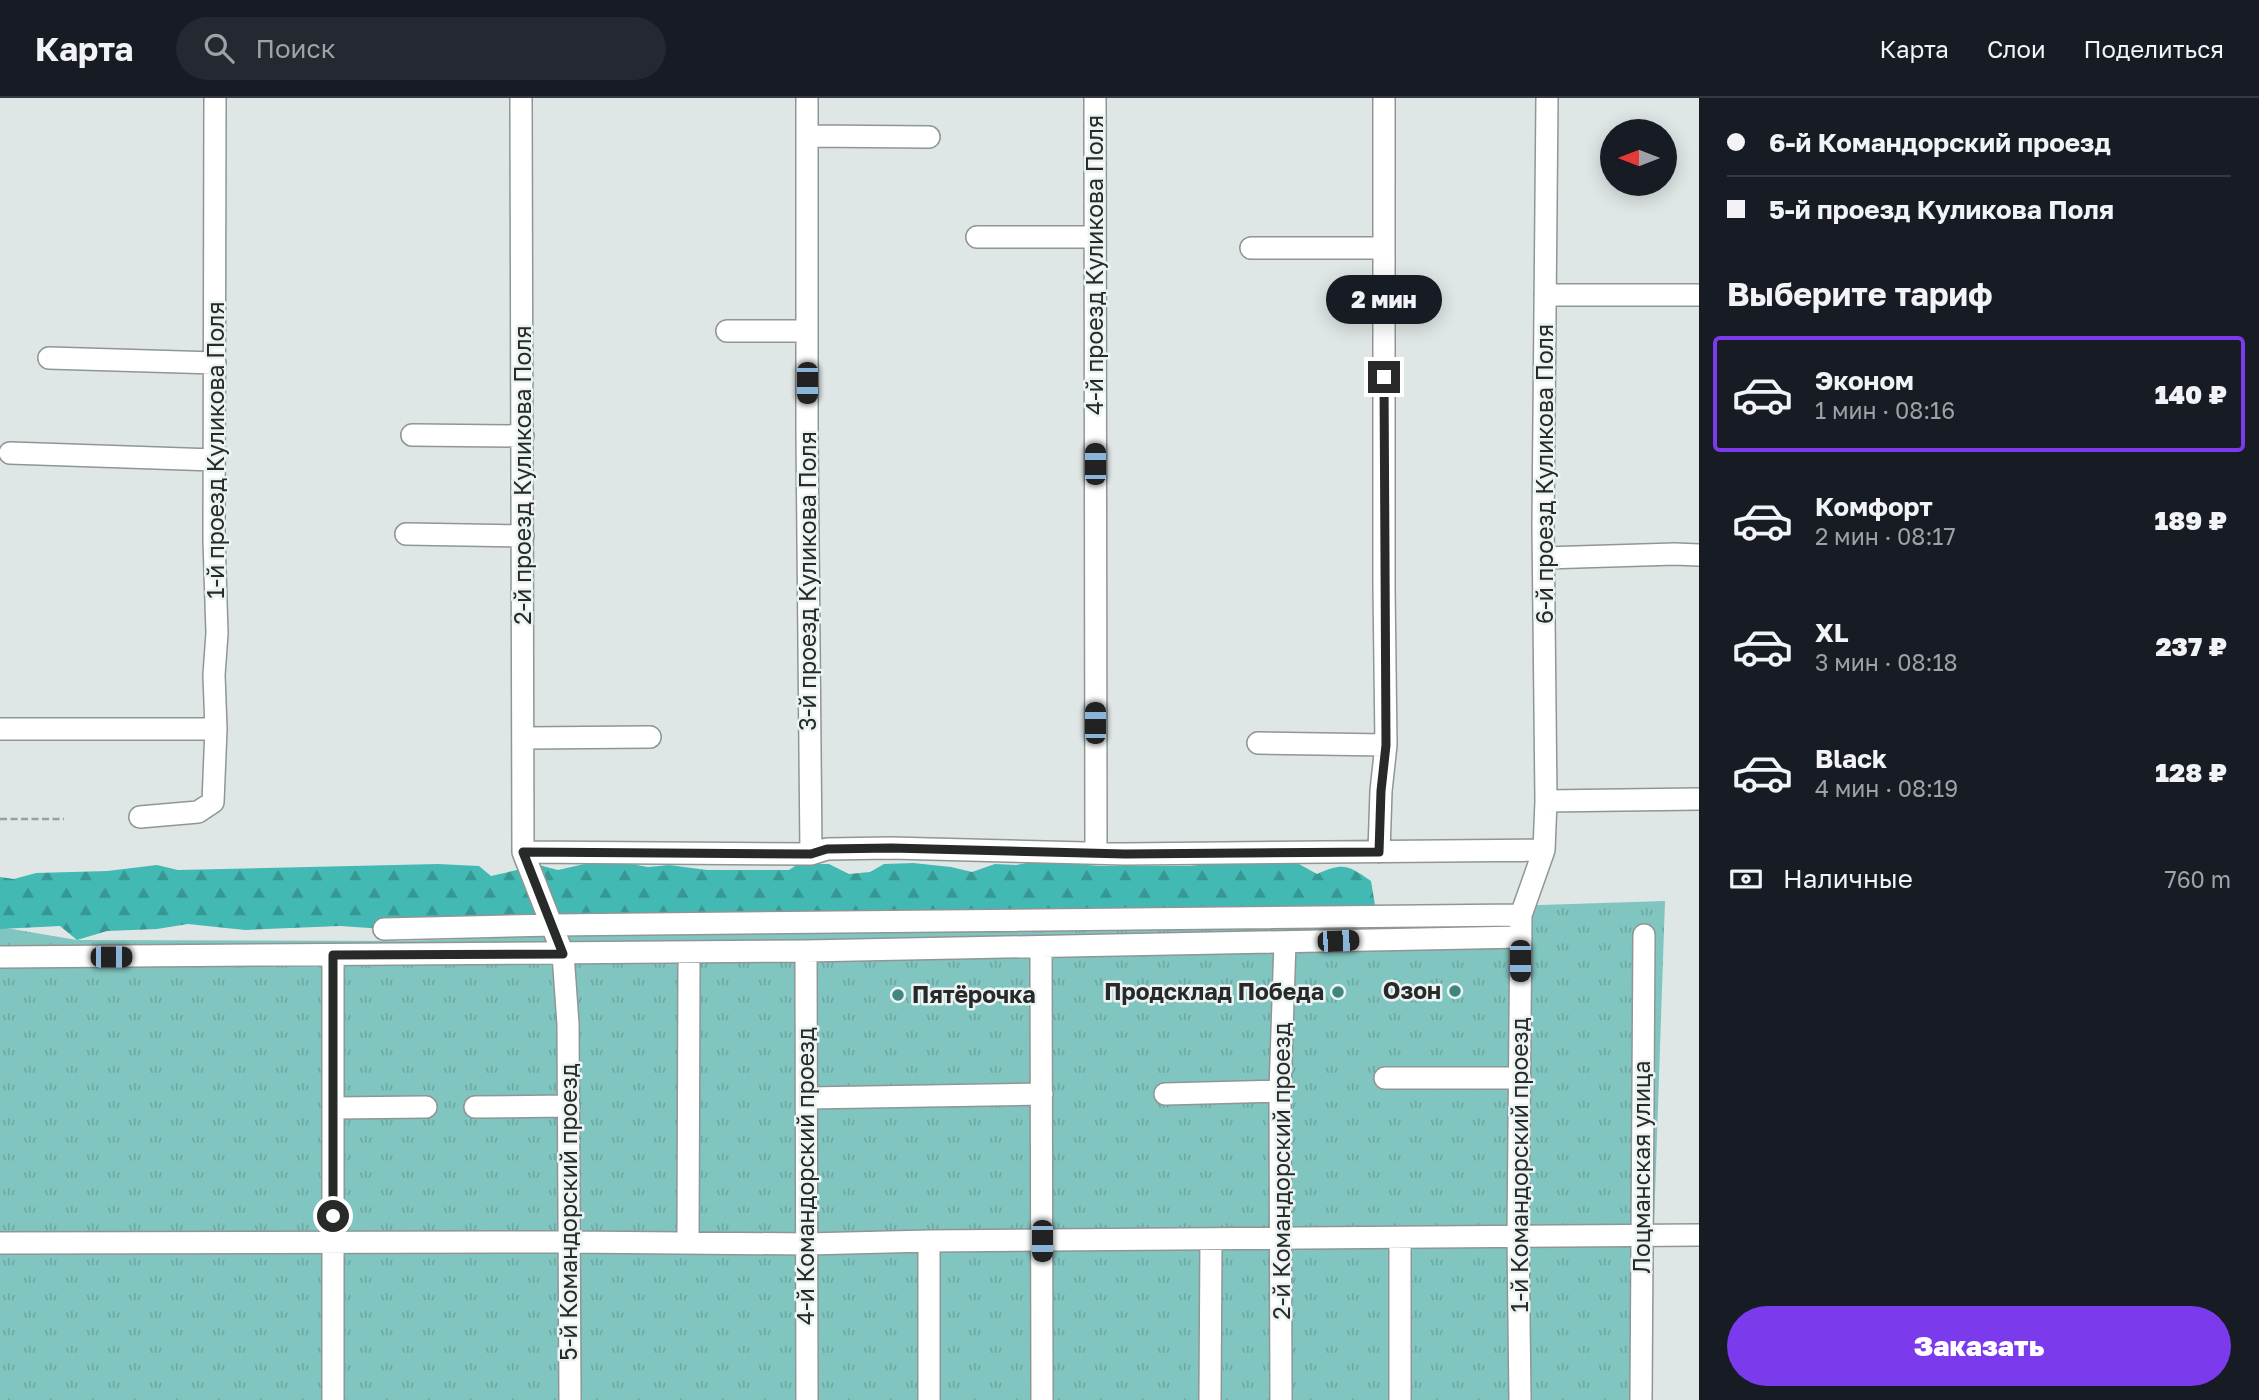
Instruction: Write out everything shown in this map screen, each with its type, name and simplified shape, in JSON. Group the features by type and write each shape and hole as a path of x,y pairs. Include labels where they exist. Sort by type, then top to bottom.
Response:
{"street":[{"name":"1-й проезд Куликова Поля","path":"140,817 198,812 213,802 217,633 215,98"},
{"name":"2-й проезд Куликова Поля","path":"521,98 523,852"},
{"name":"3-й проезд Куликова Поля","path":"807,98 811,854"},
{"name":"4-й проезд Куликова Поля","path":"1095,98 1096,852"},
{"path":"1379,852 1386,745 1384,98"},
{"name":"6-й проезд Куликова Поля","path":"1544,850 1546,98"},
{"path":"807,136 929,137"},
{"path":"977,237 1095,237"},
{"path":"1251,247 1384,247"},
{"path":"1545,295 1699,295"},
{"path":"727,331 807,331"},
{"path":"49,359 215,363"},
{"path":"412,435 523,436"},
{"path":"10,453 215,460"},
{"path":"406,534 523,536"},
{"path":"1544,558 1699,555"},
{"path":"0,729 216,729"},
{"path":"524,738 650,737"},
{"path":"1258,743 1386,745"},
{"path":"1546,801 1699,799"},
{"path":"523,852 811,854 827,849 891,848 1125,854 1544,850"},
{"name":"1-й Командорский проезд","path":"1520,1400 1518,1237 1521,915 1544,850"},
{"name":"5-й Командорский проезд","path":"523,852 563,954 568,1024 570,1400"},
{"path":"384,929 1521,915"},
{"name":"Лоцманская улица","path":"1641,1400 1644,935"},
{"path":"0,957 1041,948 1521,937"},
{"name":"2-й Командорский проезд","path":"1281,1400 1280,1091 1285,942"},
{"path":"1041,948 1042,1400"},
{"name":"4-й Командорский проезд","path":"806,951 807,1400"},
{"path":"333,955 333,1400"},
{"path":"688,1243 689,965"},
{"path":"1385,1078 1520,1078"},
{"path":"1165,1094 1280,1091"},
{"path":"807,1098 1042,1094"},
{"path":"475,1107 569,1106"},
{"path":"333,1108 426,1107"},
{"path":"0,1243 807,1244 1699,1235"},
{"path":"1399,1400 1400,1237"},
{"path":"1210,1400 1211,1239"},
{"path":"929,1241 929,1400"}],"path":[{"path":"0,819 64,818"}],"green space":[{"path":"1038,861 1099,866 1189,866 1227,862 1299,864 1317,874 1346,867 1371,881 1375,905 1366,916 384,929 340,926 245,930 188,924 157,929 107,931 77,940 60,926 0,929 0,877 14,879 36,873 107,871 157,865 178,870 438,864 479,866 491,876 539,865 558,870 589,863 625,863 648,867 669,865 707,870 789,870 798,864 829,864 849,874 870,872 884,864 913,863 972,872 995,864 1016,865"},
{"path":"1665,901 1648,1400 0,1400 0,927 77,940 402,941"}],"place":[{"name":"Озон","path":"1455,991"},
{"name":"Продсклад Победа","path":"1338,992"},
{"name":"Пятёрочка","path":"898,995"}],"route":[{"path":"333,1216 333,955 563,954 523,852 811,854 827,849 891,848 1125,854 1379,852 1386,745 1384,377"}]}
